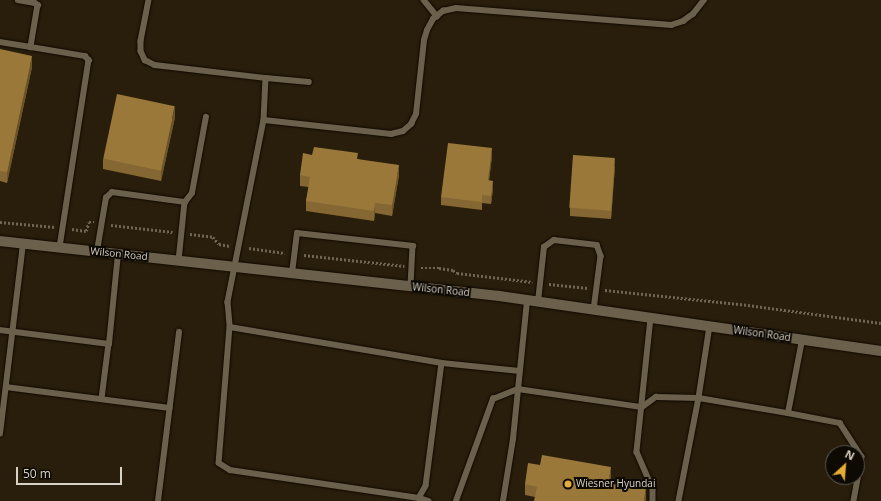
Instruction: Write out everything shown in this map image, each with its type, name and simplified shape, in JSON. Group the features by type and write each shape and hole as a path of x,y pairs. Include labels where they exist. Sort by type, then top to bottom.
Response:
{"street":[{"name":"Wilson Road","path":"0,241 527,300 881,351"}],"lane":[{"path":"18,0 35,3 38,5 31,47"},
{"path":"149,0 141,41 141,51 145,60 155,65 309,82"},
{"path":"424,0 437,16"},
{"path":"264,120 391,134 403,131 412,124 416,114 424,40 427,30 433,19 443,11 456,8 671,25 683,21 693,14 704,0"},
{"path":"0,42 85,56 89,60 60,247"},
{"path":"266,78 264,120 228,302 230,327 219,463 230,470 419,498 429,501"},
{"path":"179,261 186,202 192,193 206,117"},
{"path":"97,252 106,198 112,192 186,202"},
{"path":"292,273 298,233 414,246 411,286"},
{"path":"538,302 544,247 554,240 597,245 601,256 594,310"},
{"path":"0,434 24,243"},
{"path":"102,399 118,254"},
{"path":"503,501 513,438 527,300"},
{"path":"651,318 637,452 653,488 653,501"},
{"path":"679,501 699,398 710,326"},
{"path":"230,327 442,362 520,371"},
{"path":"0,330 109,344"},
{"path":"158,501 179,332"},
{"path":"788,413 802,340"},
{"path":"419,498 426,486 442,362"},
{"path":"6,387 170,408"},
{"path":"456,501 493,399 518,389 642,407 656,397 699,398 840,423 862,457 854,501"}],"path":[{"path":"0,222 86,231 89,222 102,223 213,237 219,244 238,247 426,269 438,268 453,270 456,273 748,305 874,323 881,322"}],"building":[{"path":"0,49 32,56 7,172 0,171"},
{"path":"117,94 175,106 161,171 103,159"},
{"path":"448,143 492,148 488,180 493,181 491,196 482,195 482,202 441,197"},
{"path":"314,147 358,153 357,159 399,165 392,205 375,203 374,211 306,201 310,177 300,175 303,153 312,155"},
{"path":"573,155 615,158 611,211 569,208"},
{"name":"Wiesner Hyundai","path":"542,455 611,467 609,480 646,487 644,501 534,501 537,487 525,484 528,463 540,465"}],"place":[{"name":"Wiesner Hyundai","path":"568,484"}]}
